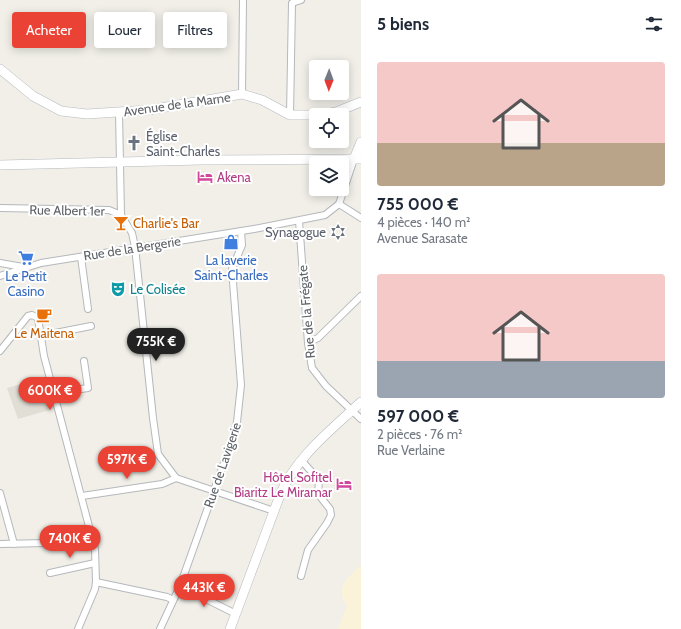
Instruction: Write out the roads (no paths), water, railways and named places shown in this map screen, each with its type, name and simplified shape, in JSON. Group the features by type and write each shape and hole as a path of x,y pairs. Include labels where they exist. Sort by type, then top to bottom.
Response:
{"main road":[{"name":"Avenue de la Marne","path":"0,69 33,96 61,111 87,114 149,110 242,94 262,100 290,115 309,116"},
{"path":"346,108 361,102"},
{"path":"0,165 357,159 361,142"},
{"path":"230,629 284,486 301,460 332,428 361,402"}],"street":[{"path":"242,94 243,0"},
{"path":"290,115 292,3 301,0"},
{"path":"119,112 121,215"},
{"path":"357,159 339,204 361,218"},
{"name":"Rue de la Bergerie","path":"0,276 24,268 81,256 299,221 325,215 339,204"},
{"name":"Rue Albert 1er","path":"0,208 109,210 121,215 132,233 135,247 152,418 158,454 176,478"},
{"name":"Rue de la Frégate","path":"299,221 308,344 312,368 326,386 361,419"},
{"name":"Rue de Lavigerie","path":"160,629 180,586 231,443 237,422 241,385 240,346 232,269 242,245 241,231"},
{"path":"81,256 88,309"},
{"path":"0,263 24,268"},
{"path":"308,344 318,338 361,296"},
{"path":"0,351 28,316 32,315 38,318 40,336 93,542 96,582 78,629"},
{"path":"40,336 91,326"},
{"path":"54,393 88,388 84,361"},
{"path":"301,460 319,480 318,494 330,509 331,515 308,550 301,576"},
{"path":"82,496 162,484 176,478 274,511"},
{"path":"0,493 14,544"},
{"path":"0,544 93,542"},
{"path":"50,573 95,563"},
{"path":"96,582 173,600"},
{"path":"180,586 236,614"}],"place":[{"name":"Église Saint-Charles","path":"134,143"},
{"name":"Akena","path":"205,177"},
{"name":"Charlie's Bar","path":"121,223"},
{"name":"Synagogue","path":"338,232"},
{"name":"La laverie Saint-Charles","path":"231,242"},
{"name":"Le Petit Casino","path":"26,258"},
{"name":"Le Colisée","path":"118,289"},
{"name":"Le Maitena","path":"44,315"},
{"name":"Hôtel Sofitel Biaritz Le Miramar","path":"344,484"}]}
